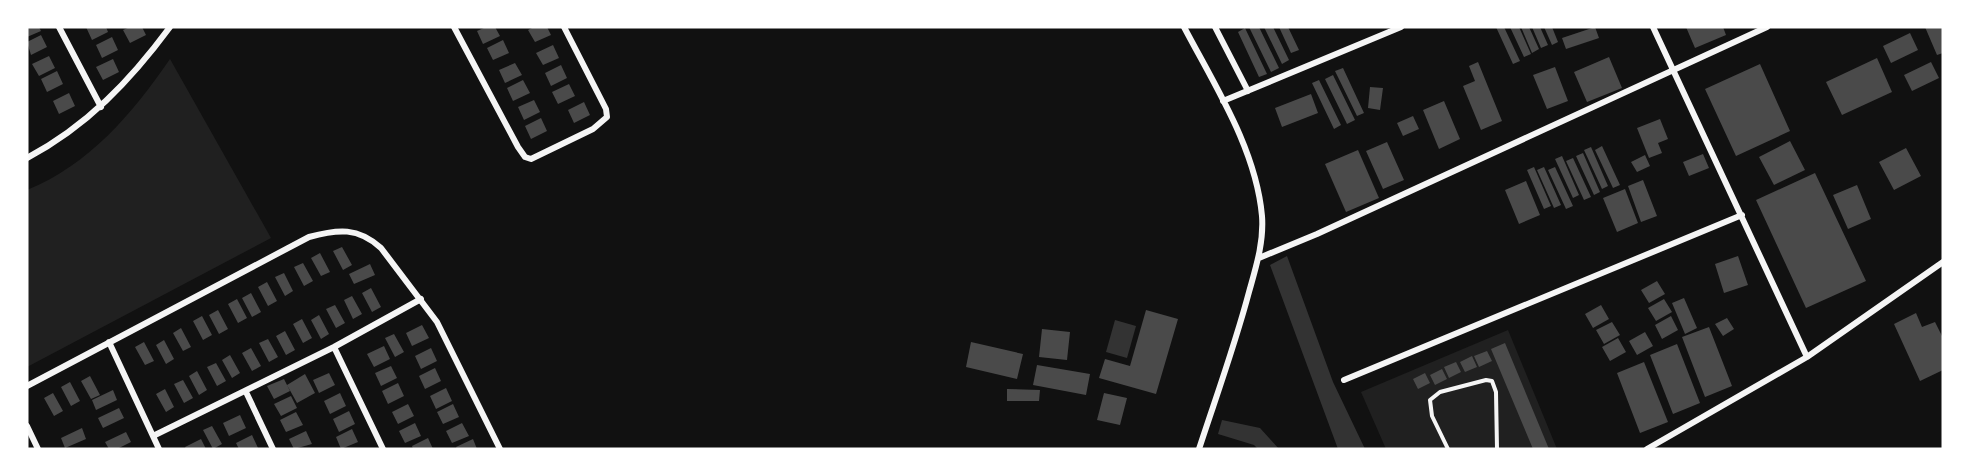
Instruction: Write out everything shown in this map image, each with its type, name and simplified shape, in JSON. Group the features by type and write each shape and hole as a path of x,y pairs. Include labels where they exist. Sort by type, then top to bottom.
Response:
{"street":[{"path":"59,27 101,106"},
{"path":"27,158 76,128 101,106 137,69 170,27"},
{"path":"454,27 521,152 528,159 544,155 593,129 607,117 606,109 564,27"},
{"path":"1184,27 1223,101 1253,171 1262,217 1259,258 1241,324 1199,449"},
{"path":"1215,27 1248,91"},
{"path":"1223,101 1401,27"},
{"path":"1653,27 1807,357"},
{"path":"1259,258 1317,234 1767,27"},
{"path":"1344,380 1742,215"},
{"path":"27,386 309,237 334,230 353,231 370,239 421,299 437,322 500,449"},
{"path":"1647,449 1807,357 1943,262"},
{"path":"153,436 246,392 421,299"},
{"path":"109,342 159,449"},
{"path":"334,347 383,449"},
{"path":"246,392 273,449"},
{"path":"27,426 38,449"}],"lane":[{"path":"1448,449 1432,416 1430,400 1440,392 1486,380 1492,381 1496,392 1497,449"}],"shaded area":[{"path":"170,59 271,238 27,367 27,190 70,167 90,152 125,118"},
{"path":"1287,256 1333,382 1365,449 1338,449 1270,265"},
{"path":"1115,320 1136,326 1127,358 1106,352"},
{"path":"1508,330 1557,449 1386,449 1361,392"},
{"path":"1222,420 1260,428 1279,449 1258,449 1254,445 1218,434"}],"building":[{"path":"27,27 39,27 41,31 27,37"},
{"path":"86,27 106,27 108,32 92,40"},
{"path":"130,27 142,27 146,35 130,43 123,30"},
{"path":"486,27 495,27 500,36 483,44 477,31"},
{"path":"534,27 547,27 551,35 535,42 528,30"},
{"path":"1249,27 1259,27 1279,68 1271,72"},
{"path":"1264,27 1273,27 1289,60 1282,64"},
{"path":"1279,27 1288,27 1299,50 1291,53"},
{"path":"1496,27 1504,27 1520,61 1513,64"},
{"path":"1510,27 1519,27 1531,54 1524,57"},
{"path":"1521,27 1529,27 1539,49 1532,53"},
{"path":"1532,27 1540,27 1548,45 1541,48"},
{"path":"1544,27 1552,27 1558,42 1552,45"},
{"path":"1595,27 1599,38 1566,49 1562,38"},
{"path":"1686,27 1723,27 1726,35 1695,48"},
{"path":"1925,27 1943,27 1943,53 1937,55"},
{"path":"1245,28 1267,74 1259,77 1238,32"},
{"path":"1910,33 1918,50 1891,63 1883,46"},
{"path":"41,35 47,47 31,55 27,42"},
{"path":"112,37 118,50 102,58 96,45"},
{"path":"503,40 509,53 493,60 487,48"},
{"path":"553,45 559,58 543,65 536,53"},
{"path":"49,56 55,68 39,76 32,64"},
{"path":"1609,57 1622,88 1587,102 1574,72"},
{"path":"1877,58 1892,92 1842,115 1826,82"},
{"path":"113,59 119,72 103,80 96,67"},
{"path":"1478,62 1502,121 1481,130 1463,86 1475,81 1469,66"},
{"path":"1931,62 1939,78 1912,91 1904,75"},
{"path":"515,63 522,75 505,83 499,70"},
{"path":"1760,64 1790,131 1736,156 1705,89"},
{"path":"561,65 567,78 551,86 545,73"},
{"path":"1555,67 1568,101 1547,109 1533,75"},
{"path":"1343,68 1364,113 1357,116 1335,71"},
{"path":"57,71 63,84 47,92 41,79"},
{"path":"1333,75 1355,120 1347,124 1325,79"},
{"path":"523,80 530,93 513,101 507,88"},
{"path":"1319,80 1341,125 1334,129 1312,83"},
{"path":"569,84 575,96 558,104 552,92"},
{"path":"1370,87 1383,88 1380,110 1368,108"},
{"path":"69,93 75,106 59,114 53,101"},
{"path":"1311,94 1318,113 1282,127 1275,108"},
{"path":"534,100 540,112 524,120 518,107"},
{"path":"1444,101 1460,139 1439,149 1423,110"},
{"path":"584,102 590,115 574,123 568,110"},
{"path":"1413,116 1419,129 1403,136 1397,123"},
{"path":"541,118 547,131 531,139 525,126"},
{"path":"1660,119 1668,139 1658,143 1662,153 1649,158 1637,128"},
{"path":"1790,141 1805,170 1774,185 1759,157"},
{"path":"1387,142 1404,180 1383,189 1366,151"},
{"path":"1602,146 1620,185 1613,188 1595,150"},
{"path":"1591,147 1608,186 1602,189 1584,150"},
{"path":"1906,148 1921,176 1894,190 1879,162"},
{"path":"1358,150 1379,198 1346,212 1325,164"},
{"path":"1583,153 1600,192 1594,195 1576,156"},
{"path":"1703,154 1709,168 1689,176 1683,162"},
{"path":"1645,155 1650,166 1637,172 1631,162"},
{"path":"1562,156 1579,195 1573,198 1555,159"},
{"path":"1573,158 1591,197 1584,200 1566,161"},
{"path":"1534,167 1551,206 1544,209 1527,170"},
{"path":"1544,167 1561,205 1554,208 1537,170"},
{"path":"1555,167 1573,206 1566,209 1548,170"},
{"path":"1815,173 1866,281 1806,308 1756,200"},
{"path":"1643,180 1657,216 1641,222 1628,186"},
{"path":"1526,181 1540,215 1519,224 1505,190"},
{"path":"1857,185 1871,219 1848,229 1833,195"},
{"path":"1625,189 1638,223 1617,232 1603,198"},
{"path":"342,247 352,265 343,270 333,251"},
{"path":"320,253 330,272 321,276 311,258"},
{"path":"1738,256 1748,285 1724,293 1715,264"},
{"path":"303,263 313,281 304,286 294,267"},
{"path":"370,264 375,275 354,284 349,274"},
{"path":"284,273 293,291 285,296 275,277"},
{"path":"1657,281 1665,294 1649,303 1641,290"},
{"path":"267,282 277,301 268,306 258,287"},
{"path":"371,288 381,307 372,312 362,293"},
{"path":"251,293 261,312 252,317 242,298"},
{"path":"352,296 362,314 353,319 344,300"},
{"path":"1684,298 1697,328 1685,334 1672,303"},
{"path":"237,299 247,318 238,323 228,304"},
{"path":"1664,299 1672,312 1656,321 1648,308"},
{"path":"335,305 345,323 336,328 326,309"},
{"path":"1601,305 1609,319 1593,328 1585,314"},
{"path":"218,310 228,329 219,334 209,315"},
{"path":"1146,310 1178,319 1156,394 1099,378 1105,359 1130,366"},
{"path":"1916,313 1922,327 1935,322 1943,338 1943,370 1920,381 1894,324"},
{"path":"319,315 329,334 321,339 311,320"},
{"path":"202,316 212,335 203,340 193,321"},
{"path":"1671,316 1678,330 1662,339 1655,325"},
{"path":"1727,318 1734,329 1723,336 1715,324"},
{"path":"302,319 312,338 303,343 293,324"},
{"path":"1612,322 1620,335 1604,344 1596,330"},
{"path":"422,325 429,338 412,346 406,333"},
{"path":"1709,327 1732,386 1705,397 1682,337"},
{"path":"181,328 191,347 183,351 173,333"},
{"path":"1042,329 1070,332 1067,360 1039,357"},
{"path":"285,331 295,350 286,355 276,336"},
{"path":"1645,332 1653,346 1637,355 1629,341"},
{"path":"394,334 404,352 395,357 385,338"},
{"path":"1618,338 1626,352 1610,361 1602,347"},
{"path":"268,339 278,357 269,362 259,343"},
{"path":"164,340 174,359 166,364 156,345"},
{"path":"144,342 154,361 145,365 135,347"},
{"path":"971,342 1023,354 1017,379 966,367"},
{"path":"1505,343 1549,449 1533,449 1491,349"},
{"path":"1677,344 1700,403 1673,414 1650,355"},
{"path":"384,346 390,359 374,367 367,354"},
{"path":"251,348 261,366 252,371 242,353"},
{"path":"431,348 437,361 421,369 415,356"},
{"path":"1487,351 1492,361 1479,367 1474,356"},
{"path":"230,355 240,373 232,378 222,360"},
{"path":"1472,356 1477,367 1465,372 1460,362"},
{"path":"1456,362 1461,372 1449,378 1444,367"},
{"path":"1644,362 1668,422 1640,433 1617,373"},
{"path":"216,363 226,381 217,386 207,367"},
{"path":"1037,365 1090,374 1086,395 1033,385"},
{"path":"391,366 397,378 381,386 375,373"},
{"path":"435,368 441,381 425,389 419,376"},
{"path":"1442,369 1447,379 1435,385 1430,375"},
{"path":"197,371 207,390 199,395 189,376"},
{"path":"329,373 335,385 319,393 313,380"},
{"path":"1425,373 1430,383 1418,389 1413,379"},
{"path":"305,374 315,393 297,403 287,385"},
{"path":"90,376 100,395 91,399 81,381"},
{"path":"284,379 290,391 274,399 267,386"},
{"path":"183,380 193,398 184,403 174,384"},
{"path":"70,382 80,401 71,406 61,387"},
{"path":"398,383 404,396 388,404 382,391"},
{"path":"446,388 452,401 436,409 430,396"},
{"path":"165,389 174,407 166,412 156,394"},
{"path":"1007,389 1040,390 1039,401 1007,401"},
{"path":"113,390 117,400 96,410 92,400"},
{"path":"53,393 63,411 54,416 44,398"},
{"path":"340,393 346,406 330,414 324,401"},
{"path":"1104,393 1127,398 1120,425 1097,420"},
{"path":"291,396 297,408 281,416 274,404"},
{"path":"408,404 414,416 398,424 392,412"},
{"path":"453,404 459,417 443,424 437,412"},
{"path":"119,408 124,418 103,428 98,418"},
{"path":"349,411 355,424 339,432 333,419"},
{"path":"296,412 303,425 286,432 280,420"},
{"path":"240,415 246,428 229,436 223,423"},
{"path":"415,423 421,436 405,443 399,431"},
{"path":"462,423 469,436 452,443 446,431"},
{"path":"212,426 222,444 213,449 203,430"},
{"path":"82,428 86,439 65,448 61,438"},
{"path":"352,429 358,442 341,449 336,437"},
{"path":"306,431 312,444 294,449 289,439"},
{"path":"126,432 131,442 117,449 109,449 105,442"},
{"path":"252,435 258,448 239,449 236,443"},
{"path":"428,438 433,449 413,449 412,446"},
{"path":"201,439 206,449 186,449 185,447"},
{"path":"473,439 477,449 457,449 456,447"}]}
